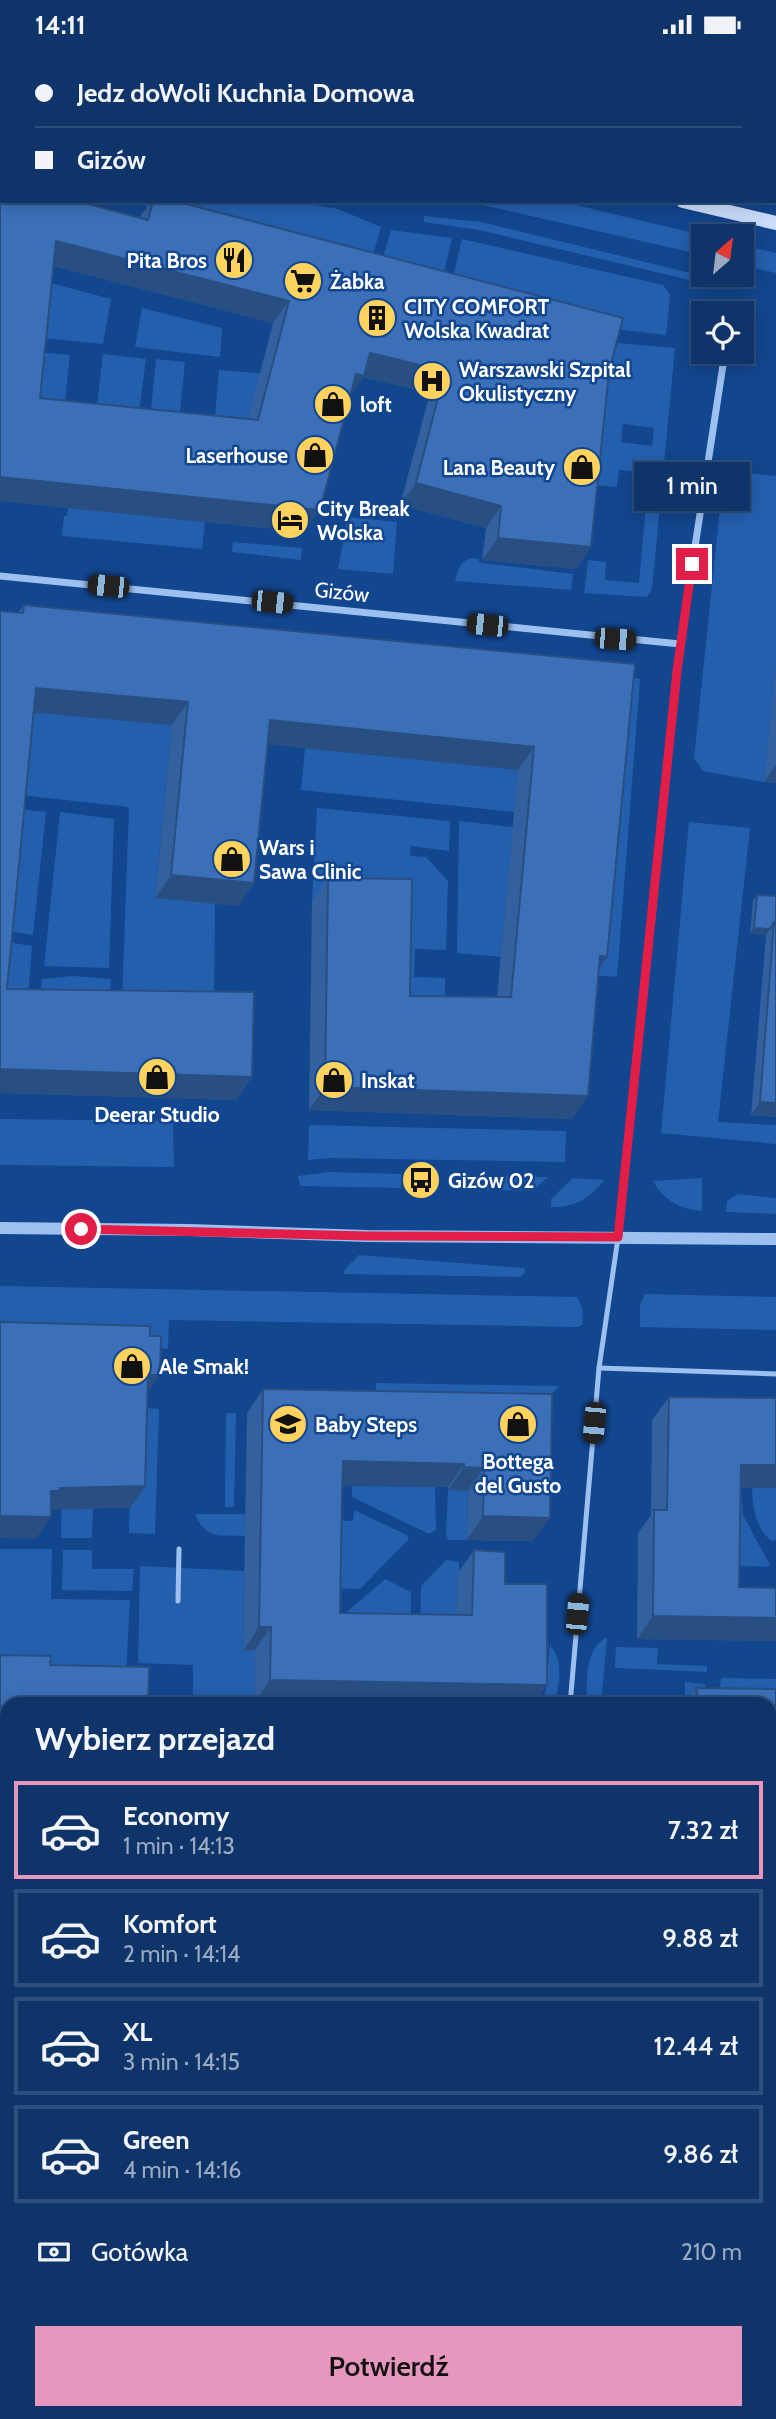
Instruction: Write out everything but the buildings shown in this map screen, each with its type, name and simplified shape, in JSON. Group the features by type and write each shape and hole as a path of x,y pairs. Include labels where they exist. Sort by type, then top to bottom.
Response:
{"main road":[{"path":"691,203 776,223"}],"street":[{"path":"618,1237 680,644 722,364"},
{"name":"Gizów","path":"0,576 680,644"},
{"path":"0,1228 190,1230 367,1236 776,1239"}],"lane":[{"path":"571,1697 599,1368 618,1237"},
{"path":"599,1368 776,1374"},
{"path":"178,1601 180,1549"}],"shaded area":[{"path":"135,203 304,203 338,209 381,227 370,265"},
{"path":"474,203 567,203 691,232 691,252"},
{"path":"424,216 481,222 691,273 691,280 479,230 424,222"},
{"path":"391,230 452,238 441,284 380,268"},
{"path":"462,239 663,285 670,295 666,335 615,329 451,286"},
{"path":"754,248 776,253 776,273 754,268"},
{"path":"39,280 111,299 103,344 33,337"},
{"path":"142,308 222,328 220,357 135,347"},
{"path":"618,343 675,348 652,589 647,597 584,593 588,560 606,562 605,580 639,583 649,473 619,470 617,487 594,485 605,385","holes":["623,424 654,428 652,446 621,442"]},
{"path":"35,352 70,355 64,410 29,407"},
{"path":"103,354 146,359 139,412 96,413"},
{"path":"156,359 185,362 179,422 150,420"},
{"path":"219,370 261,373 246,427 215,416"},
{"path":"724,471 776,476 776,663 764,782 703,771 694,758"},
{"path":"68,508 205,522 202,549 62,536 64,516 67,516"},
{"path":"348,517 397,522 393,574 338,569"},
{"path":"233,542 302,548 301,560 232,552"},
{"path":"471,558 479,559 479,562 483,563 573,574 571,590 455,581 461,564"},
{"path":"577,670 640,679 617,977 591,975"},
{"path":"20,711 172,725 155,897 215,903 214,1004 122,1002 129,807 11,794"},
{"path":"305,748 519,770 515,812 301,790"},
{"path":"10,808 46,812 33,935 0,930"},
{"path":"317,808 450,821 449,851 411,846 410,856 426,857 448,881 446,950 415,949 414,977 445,978 445,1003 394,1002 312,901"},
{"path":"60,812 114,819 109,968 44,966"},
{"path":"459,821 513,827 501,957 457,953"},
{"path":"689,822 750,828 718,1122 776,1125 776,1144 661,1133"},
{"path":"0,941 32,946 27,1012 0,1012"},
{"path":"73,976 111,979 109,1004 39,1002 42,979"},
{"path":"0,1119 173,1121 174,1167 0,1165"},
{"path":"309,1125 566,1131 565,1162 330,1158 308,1160"},
{"path":"329,1172 401,1174 401,1188 300,1186 298,1176"},
{"path":"449,1175 548,1177 533,1191 450,1188"},
{"path":"573,1178 604,1180 581,1201 567,1206 551,1207 551,1199"},
{"path":"702,1178 702,1211 673,1203 653,1181"},
{"path":"738,1194 776,1198 776,1214 726,1212 727,1201"},
{"path":"359,1255 524,1268 525,1272 520,1277 344,1274 344,1270"},
{"path":"0,1286 577,1297 582,1307 583,1324 578,1327 169,1320 168,1349 0,1334"},
{"path":"645,1294 776,1297 776,1330 640,1327 640,1305"},
{"path":"376,1383 559,1386 547,1399 376,1396"},
{"path":"133,1397 144,1408 159,1409 155,1534 129,1533"},
{"path":"226,1413 236,1413 234,1507 225,1507"},
{"path":"63,1431 93,1508 92,1538 61,1538"},
{"path":"352,1486 435,1487 436,1530 429,1534 352,1497"},
{"path":"468,1487 467,1540 448,1540 448,1490"},
{"path":"741,1488 743,1515 770,1565 767,1567 724,1565"},
{"path":"752,1488 776,1488 776,1539 773,1542 759,1524 754,1510"},
{"path":"354,1510 407,1535 409,1539 360,1589 324,1588 325,1520 353,1521"},
{"path":"195,1514 245,1514 245,1536 209,1532"},
{"path":"0,1549 52,1549 51,1599 130,1600 126,1673 0,1671"},
{"path":"63,1550 92,1550 92,1569 134,1569 132,1591 62,1590"},
{"path":"446,1560 459,1562 459,1570 467,1570 457,1574 456,1638 420,1638 421,1586"},
{"path":"140,1566 244,1571 243,1650 255,1650 254,1697 193,1697 193,1665 138,1663"},
{"path":"385,1579 411,1592 411,1638 332,1625"},
{"path":"607,1637 602,1697 586,1697 588,1666 599,1643"},
{"path":"550,1646 558,1659 559,1681 557,1697 545,1697"},
{"path":"616,1647 658,1648 657,1664 707,1666 707,1672 615,1668"},
{"path":"721,1678 776,1679 776,1697 719,1697"},
{"path":"685,1682 705,1684 706,1697 685,1697"}],"place":[{"name":"Pita Bros","path":"234,260"},
{"name":"Żabka","path":"303,281"},
{"name":"CITY COMFORT Wolska Kwadrat","path":"377,318"},
{"name":"Warszawski Szpital Okulistyczny","path":"432,381"},
{"name":"loft","path":"333,404"},
{"name":"Laserhouse","path":"315,455"},
{"name":"Lana Beauty","path":"582,467"},
{"name":"City Break Wolska","path":"290,520"},
{"name":"Wars i Sawa Clinic","path":"232,859"},
{"name":"Deerar Studio","path":"157,1077"},
{"name":"Inskat","path":"334,1080"},
{"name":"Gizów 02","path":"421,1180"},
{"name":"Ale Smak!","path":"132,1366"},
{"name":"Baby Steps","path":"288,1424"},
{"name":"Bottega del Gusto","path":"518,1424"}],"route":[{"path":"81,1229 367,1236 618,1237 677,671 692,564"}]}
